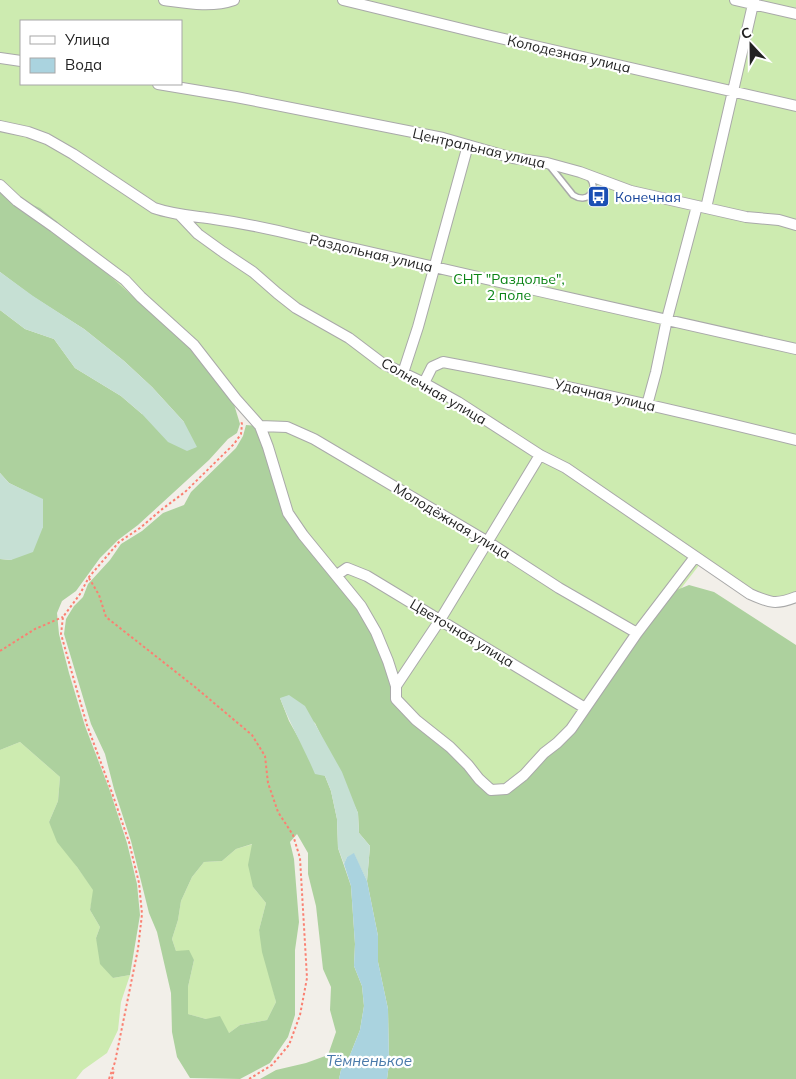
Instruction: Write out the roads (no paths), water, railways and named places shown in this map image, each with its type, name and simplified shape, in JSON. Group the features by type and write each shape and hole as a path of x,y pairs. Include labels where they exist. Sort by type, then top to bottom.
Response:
{"street":[{"path":"164,0 197,4 234,0"},
{"name":"Колодезная улица","path":"344,0 497,38 796,106"},
{"path":"735,0 754,2 796,14"},
{"path":"647,405 668,319 702,207 733,92 754,2"},
{"path":"0,58 20,61"},
{"name":"Центральная улица","path":"164,85 236,97 443,138 513,158 547,163 585,174 631,191 746,217 779,220 796,225"},
{"name":"Раздольная улица","path":"0,126 28,132 47,139 154,208 165,212 230,221 291,234 434,268 668,319 796,350"},
{"path":"403,373 418,327 468,145"},
{"path":"0,185 17,201 125,280 194,345 236,399 260,426 288,513 303,535 361,606 376,632 388,661 396,686 396,698 416,720 450,747 491,790 506,789 524,775 570,729 695,557"},
{"name":"Солнечная улица","path":"180,215 198,234 253,272 296,308 349,338 382,362 458,402 540,455 566,468 750,594 767,602 782,602 796,597"},
{"name":"Удачная улица","path":"424,383 432,367 443,362 535,380 796,440"},
{"name":"Молодёжная улица","path":"260,426 287,427 314,439 488,542 559,588 638,633"},
{"path":"396,686 440,620 540,455"},
{"name":"Цветочная улица","path":"337,575 347,568 367,576 585,708"}],"lane":[{"path":"547,163 576,198 588,197 593,191 592,179 585,174"}],"water":[{"name":"Тёмненькое","path":"354,853 367,881 378,936 378,962 388,1009 389,1064 387,1079 339,1079 341,1070 350,1055 360,1030 364,1006 362,986 354,966 355,944 351,886 344,864 347,857"}],"place":[{"name":"Конечная","path":"599,197"}],"park label":[{"name":"СНТ \"Раздолье\", 2 поле","path":"509,288"}]}
